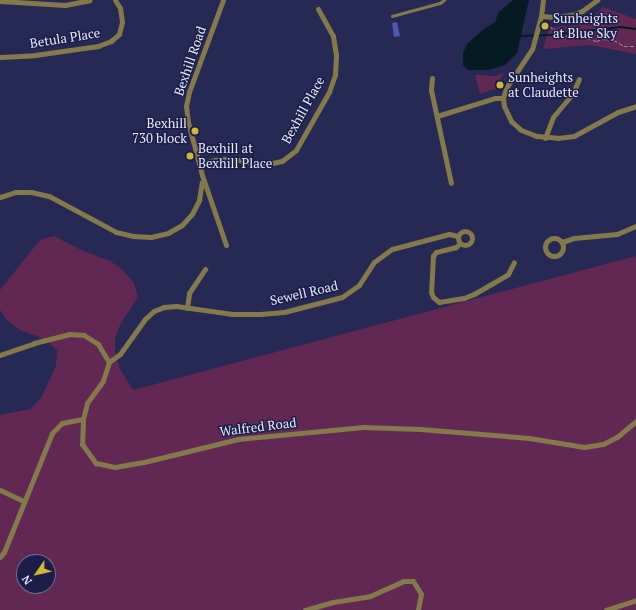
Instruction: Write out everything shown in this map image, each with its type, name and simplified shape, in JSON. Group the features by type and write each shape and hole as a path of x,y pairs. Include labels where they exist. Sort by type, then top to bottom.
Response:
{"street":[{"path":"0,1 65,5 90,0"},
{"name":"Betula Place","path":"0,57 35,55 90,48 111,41 119,34 122,22 120,8 115,0"},
{"name":"Bexhill Road","path":"223,0 189,92 186,106 188,122 202,175 226,245"},
{"path":"543,0 541,17 532,49 511,80 503,98 506,114 516,126 528,133 545,138 574,136 618,112 636,106"},
{"path":"541,17 571,15 582,11 597,0"},
{"name":"Bexhill Place","path":"199,164 219,159 234,159 263,165 282,161 296,150 329,92 335,75 336,55 333,36 318,9"},
{"path":"432,78 431,90 451,183"},
{"path":"545,138 553,117 573,93 579,79"},
{"path":"437,116 495,98 503,98"},
{"path":"0,197 15,192 31,192 48,196 116,232 133,236 151,237 168,233 182,225 192,214 199,200 202,188 202,175"},
{"path":"562,242 574,238 599,237 617,234 636,226"},
{"name":"Sewell Road","path":"109,362 120,354 145,319 154,311 164,307 186,308 232,314 284,312 342,297 359,284 374,262 392,249 449,234 458,236 463,231 468,232 472,236 470,243 465,245 460,243"},
{"path":"458,236 460,243 456,247 436,252 431,261 431,292 433,298 439,302 464,298 474,294 508,274 514,262"},
{"path":"186,308 189,293 206,269"},
{"path":"0,355 34,343 69,334 84,335 98,344 109,362"},
{"name":"Walfred Road","path":"109,362 104,380 87,403 83,419 82,444 96,463 115,467 144,462 238,439 363,427 420,429 529,438 584,447 603,444 617,438 636,421"},
{"path":"0,557 4,552 52,433 62,423 83,419"},
{"path":"0,490 24,501"},
{"path":"305,610 333,602 370,596 403,581 414,581 421,594 418,610"},
{"path":"606,610 636,600"}],"lane":[{"path":"392,16 440,3 444,0"}],"path":[{"path":"541,17 542,22 557,29 560,33 566,36 587,38 596,41 604,39 614,40 624,46 636,46"}],"shaded area":[{"path":"603,7 636,19 636,54 590,45 543,49 548,31 554,27 577,25 594,16"},
{"path":"504,73 497,88 480,94 475,75 495,76"},
{"path":"54,236 81,250 110,261 122,269 134,283 138,297 121,323 115,338 115,353 120,369 133,390 636,256 636,610 0,610 0,415 30,409 41,398 56,366 57,350 46,340 20,330 7,320 0,310 0,290 40,240"}],"water":[{"path":"513,0 529,0 517,53 505,65 488,70 468,70 463,65 463,53 467,44 484,29 495,22 498,13"}],"building":[{"path":"397,22 400,36 394,37 392,23"}],"waterway":[{"path":"521,36 551,35 621,27 636,29"}],"place":[{"name":"Sunheights at Blue Sky","path":"545,26"},
{"name":"Sunheights at Claudette","path":"500,85"},
{"name":"Bexhill 730 block","path":"195,131"},
{"name":"Bexhill at Bexhill Place","path":"190,156"}]}
